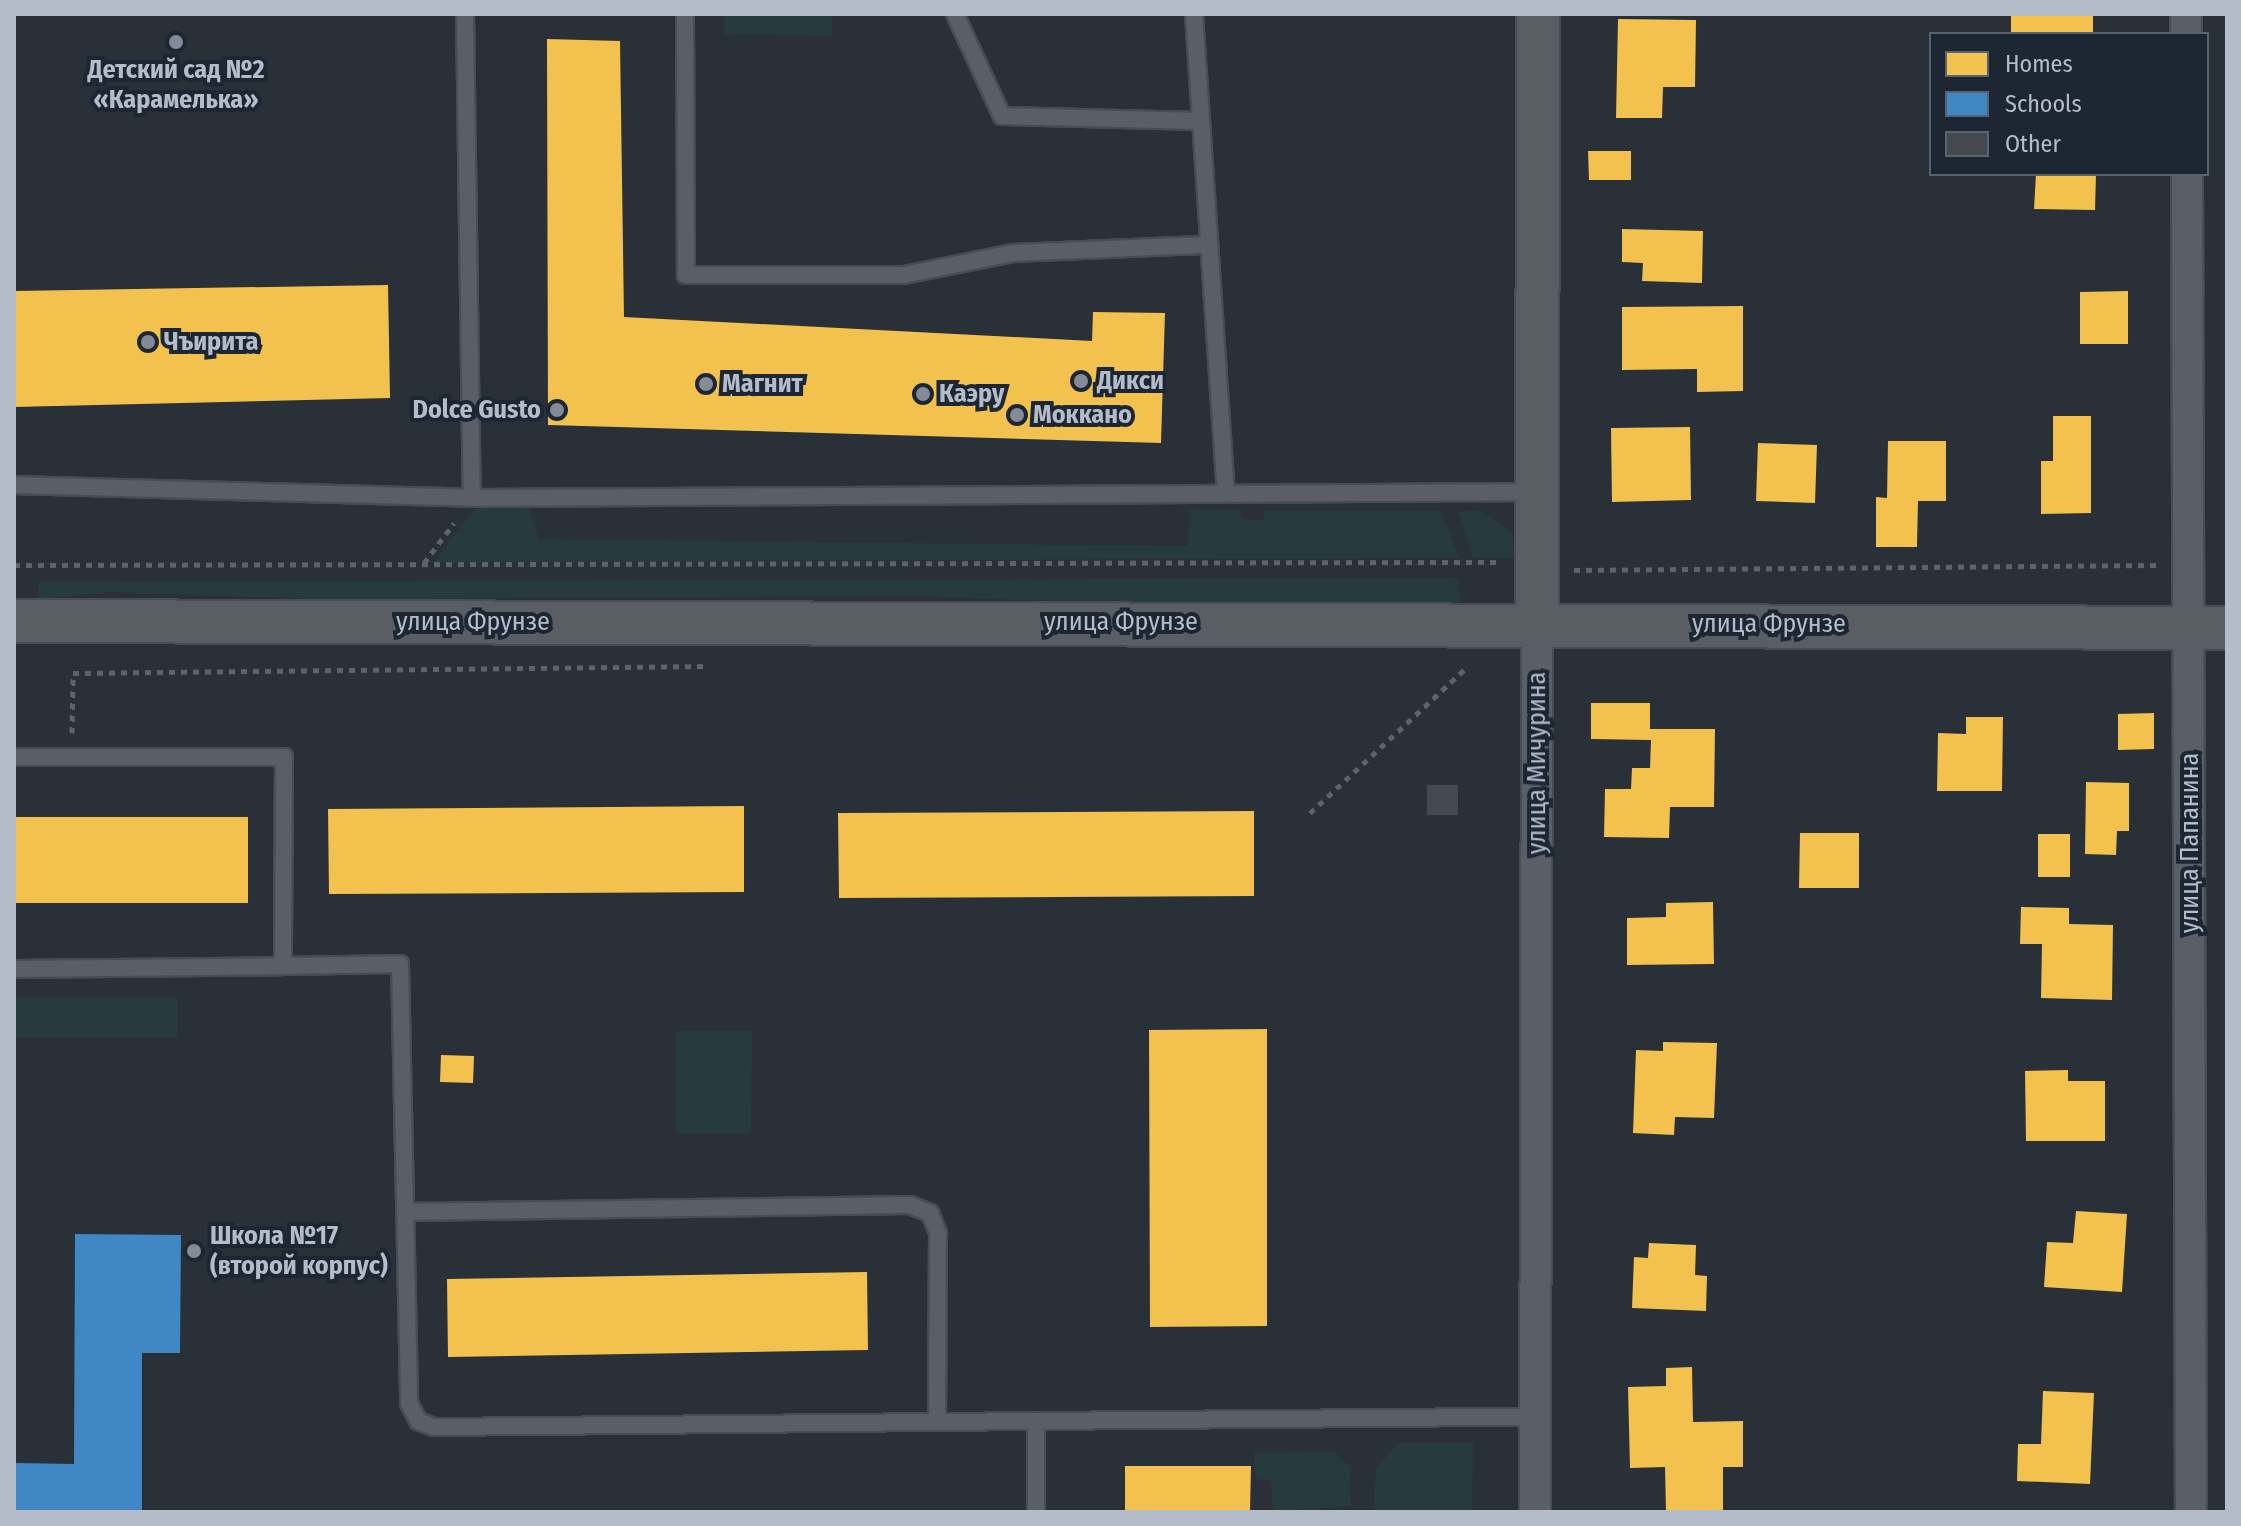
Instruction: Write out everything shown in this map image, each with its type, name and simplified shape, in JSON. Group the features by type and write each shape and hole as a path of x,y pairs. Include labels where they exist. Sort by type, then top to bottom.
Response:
{"main road":[{"name":"улица Мичурина","path":"1537,622 1538,14"},
{"name":"улица Фрунзе","path":"14,621 1537,622 2209,628"}],"street":[{"name":"улица Папанина","path":"2187,176 2190,565 2209,628 2191,1512"},
{"name":"улица Мичурина","path":"1535,1512 1537,622"}],"lane":[{"path":"465,14 472,498"},
{"path":"685,14 686,275 904,275 1013,253 1205,245"},
{"path":"955,14 1002,116 1199,121"},
{"path":"1194,14 1205,245 1226,490"},
{"path":"14,485 472,498 1226,490 1537,492"},
{"path":"14,757 284,757 283,966"},
{"path":"14,969 400,964 409,1403 418,1421 937,1422 1535,1417"},
{"path":"405,1212 910,1205 930,1213 938,1233 937,1422"},
{"path":"1036,1421 1036,1512"}],"path":[{"path":"423,564 472,498"},
{"path":"14,565 1538,563 1555,570 2190,565"},
{"path":"1310,813 1476,658"},
{"path":"72,757 73,673"}],"green space":[{"path":"725,14 832,14 832,36 725,34"},
{"path":"477,506 528,506 539,539 1188,546 1190,510 1240,509 1241,519 1264,520 1263,511 1441,511 1459,558 434,562"},
{"path":"1479,510 1512,533 1515,558 1473,558 1458,512"},
{"path":"1458,578 1461,607 1198,607 919,596 317,599 111,592 39,599 38,582"},
{"path":"14,998 177,998 177,1037 14,1037"},
{"path":"676,1031 752,1031 751,1134 676,1133"},
{"path":"1398,1443 1473,1443 1472,1512 1374,1512 1376,1468"},
{"path":"1335,1452 1350,1467 1351,1506 1273,1512 1271,1481 1256,1479 1254,1453"}],"building: Homes":[{"path":"2011,14 2093,14 2093,32 2011,32"},
{"path":"1618,19 1696,20 1695,87 1663,87 1662,118 1616,118"},
{"path":"547,39 620,41 624,317 1092,341 1093,312 1165,313 1161,443 548,425"},
{"path":"1588,151 1631,151 1631,180 1589,180"},
{"path":"2036,176 2096,176 2095,210 2034,209"},
{"path":"1622,229 1703,231 1702,283 1642,281 1643,263 1622,262"},
{"path":"388,285 390,398 14,407 14,291"},
{"path":"2128,291 2128,344 2080,344 2080,292"},
{"path":"1743,306 1743,391 1697,392 1697,369 1622,370 1622,307"},
{"path":"2053,416 2091,416 2091,513 2041,514 2041,461 2053,461"},
{"path":"1690,427 1691,500 1612,502 1611,428"},
{"path":"1888,441 1946,441 1946,501 1918,501 1917,547 1876,547 1876,497 1887,498"},
{"path":"1758,443 1817,445 1815,503 1756,501"},
{"path":"1591,703 1650,703 1650,729 1715,729 1714,807 1670,807 1669,838 1604,837 1605,789 1631,789 1632,768 1650,768 1651,740 1591,739"},
{"path":"2154,713 2154,749 2118,750 2118,714"},
{"path":"1966,717 2003,717 2002,791 1937,791 1938,733 1966,734"},
{"path":"2086,782 2129,783 2129,831 2117,831 2116,855 2085,854"},
{"path":"744,806 744,892 329,894 328,809"},
{"path":"1254,811 1254,896 839,898 838,813"},
{"path":"14,817 248,817 248,903 14,903"},
{"path":"1800,833 1859,833 1859,888 1799,888"},
{"path":"2038,834 2070,834 2070,877 2038,877"},
{"path":"1713,902 1714,964 1627,965 1627,918 1666,917 1666,903"},
{"path":"2021,907 2069,908 2069,924 2113,925 2112,1000 2041,998 2042,944 2020,944"},
{"path":"1267,1029 1267,1326 1150,1327 1149,1030"},
{"path":"1663,1042 1717,1043 1714,1118 1675,1117 1674,1135 1633,1133 1636,1050 1663,1051"},
{"path":"441,1055 474,1056 473,1083 440,1082"},
{"path":"2068,1070 2068,1081 2105,1081 2105,1141 2026,1141 2025,1071"},
{"path":"2076,1211 2127,1214 2122,1292 2044,1287 2047,1242 2073,1243"},
{"path":"1649,1243 1696,1245 1695,1275 1707,1276 1706,1311 1632,1308 1634,1257 1648,1258"},
{"path":"867,1272 868,1350 448,1357 447,1279"},
{"path":"1692,1367 1693,1422 1743,1421 1743,1467 1723,1467 1723,1511 1666,1512 1665,1467 1630,1468 1628,1387 1666,1386 1666,1368"},
{"path":"2043,1391 2094,1393 2090,1484 2017,1481 2018,1444 2041,1444"},
{"path":"1125,1466 1251,1466 1250,1512 1125,1512"}],"building: Schools":[{"path":"75,1234 181,1235 180,1353 142,1353 142,1512 14,1512 14,1463 74,1464"}],"building: Other":[{"path":"1427,785 1458,785 1458,815 1427,815"}],"place":[{"name":"Детский сад №2 «Карамелька»","path":"176,42"},
{"name":"Чъирита","path":"148,342"},
{"name":"Дикси","path":"1081,381"},
{"name":"Магнит","path":"706,384"},
{"name":"Каэру","path":"923,394"},
{"name":"Dolce Gusto","path":"557,410"},
{"name":"Моккано","path":"1017,415"},
{"name":"Школа №17 (второй корпус)","path":"194,1251"}]}
